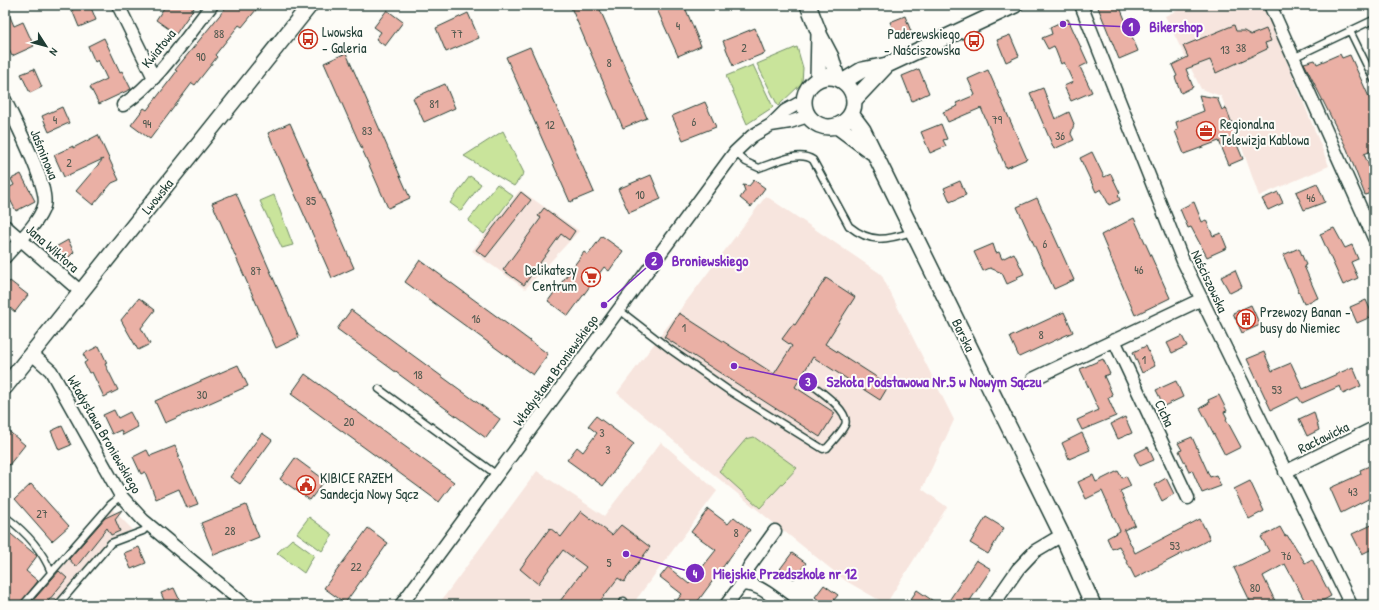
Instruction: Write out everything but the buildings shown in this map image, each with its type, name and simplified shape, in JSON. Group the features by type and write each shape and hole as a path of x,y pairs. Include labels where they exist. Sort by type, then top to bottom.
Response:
{"street":[{"path":"118,5 154,78"},
{"name":"Kwiatowa","path":"123,105 143,90 154,78 212,5"},
{"name":"Lwowska","path":"5,387 310,5"},
{"path":"808,5 819,34 831,57 840,80"},
{"path":"840,80 862,70 887,65 1015,5"},
{"name":"Naściszowska","path":"1081,5 1183,261 1351,605"},
{"path":"1270,5 1374,238"},
{"path":"818,79 819,34"},
{"path":"853,107 850,87 840,80 829,76 818,79 809,86 803,101 808,116 814,123 822,127 837,126 846,121 853,107 887,65"},
{"name":"Jaśminowa","path":"5,100 39,176 44,193 44,204 40,215 5,257"},
{"name":"Władysława Broniewskiego","path":"401,605 735,152 752,136 771,125 785,111 803,101"},
{"name":"Barska","path":"853,107 873,153 1062,535 1094,605"},
{"name":"Władysława Broniewskiego","path":"771,125 790,122 808,116"},
{"name":"Barska","path":"837,126 873,153"},
{"name":"Jana Wiktora","path":"5,226 81,292"},
{"path":"1033,379 1202,299"},
{"name":"Cicha","path":"1114,340 1188,498"},
{"name":"Władysława Broniewskiego","path":"32,354 51,371 122,496 149,525 245,605"},
{"name":"Racławicka","path":"1285,472 1374,428"},
{"path":"726,605 741,586 750,567 775,531"},
{"path":"993,605 1018,569 1035,551 1062,535"},
{"path":"741,586 748,584 759,587 784,605"}],"lane":[{"path":"1293,58 1373,20 1374,23"},
{"path":"1350,31 1374,80"},
{"path":"735,152 746,162 759,168 801,156 808,157 813,160 850,226 856,232 867,237 888,239 913,232"},
{"path":"618,309 671,350 728,390 823,449 827,448 845,425 846,419 839,408 807,381"},
{"path":"379,388 497,475"},
{"path":"23,605 111,504 122,496"},
{"path":"5,519 7,518 20,527 44,556 51,572"},
{"path":"58,605 111,543 143,531 149,525"}],"shaded area":[{"path":"1189,5 1264,5 1329,166 1259,196 1241,145 1221,96 1201,89 1165,16"},
{"path":"520,190 579,231 525,289 472,251"},
{"path":"766,196 881,274 954,420 922,489 947,507 886,604 846,581 713,474 617,393"},
{"path":"661,442 717,491 632,605 438,605 537,471 604,516"},
{"path":"110,507 132,529 113,545 64,605 26,605"}],"green space":[{"path":"797,47 803,68 802,83 778,106 757,64"},
{"path":"753,65 773,107 747,124 726,76"},
{"path":"503,131 524,173 514,186 464,156"},
{"path":"470,176 481,184 461,211 450,203"},
{"path":"497,184 513,196 484,234 468,221"},
{"path":"274,195 293,245 282,248 260,201"},
{"path":"754,437 797,468 760,508 719,471 746,439"},
{"path":"309,517 333,535 322,551 297,533"},
{"path":"292,539 314,555 304,573 277,553"}],"place":[{"name":"Bikershop","path":"1063,24"},
{"name":"Lwowska - Galeria","path":"308,39"},
{"name":"Paderewskiego - Naściszowska","path":"974,41"},
{"name":"Regionalna Telewizja Kablowa","path":"1206,131"},
{"name":"Delikatesy Centrum","path":"591,277"},
{"name":"Broniewskiego","path":"604,305"},
{"name":"Przewozy Banan - busy do Niemiec","path":"1246,319"},
{"name":"Szkoła Podstawowa Nr.5 w Nowym Sączu","path":"734,366"},
{"name":"KIBICE RAZEM Sandecja Nowy Sącz","path":"306,485"},
{"name":"Miejskie Przedszkole nr 12","path":"626,554"}]}
